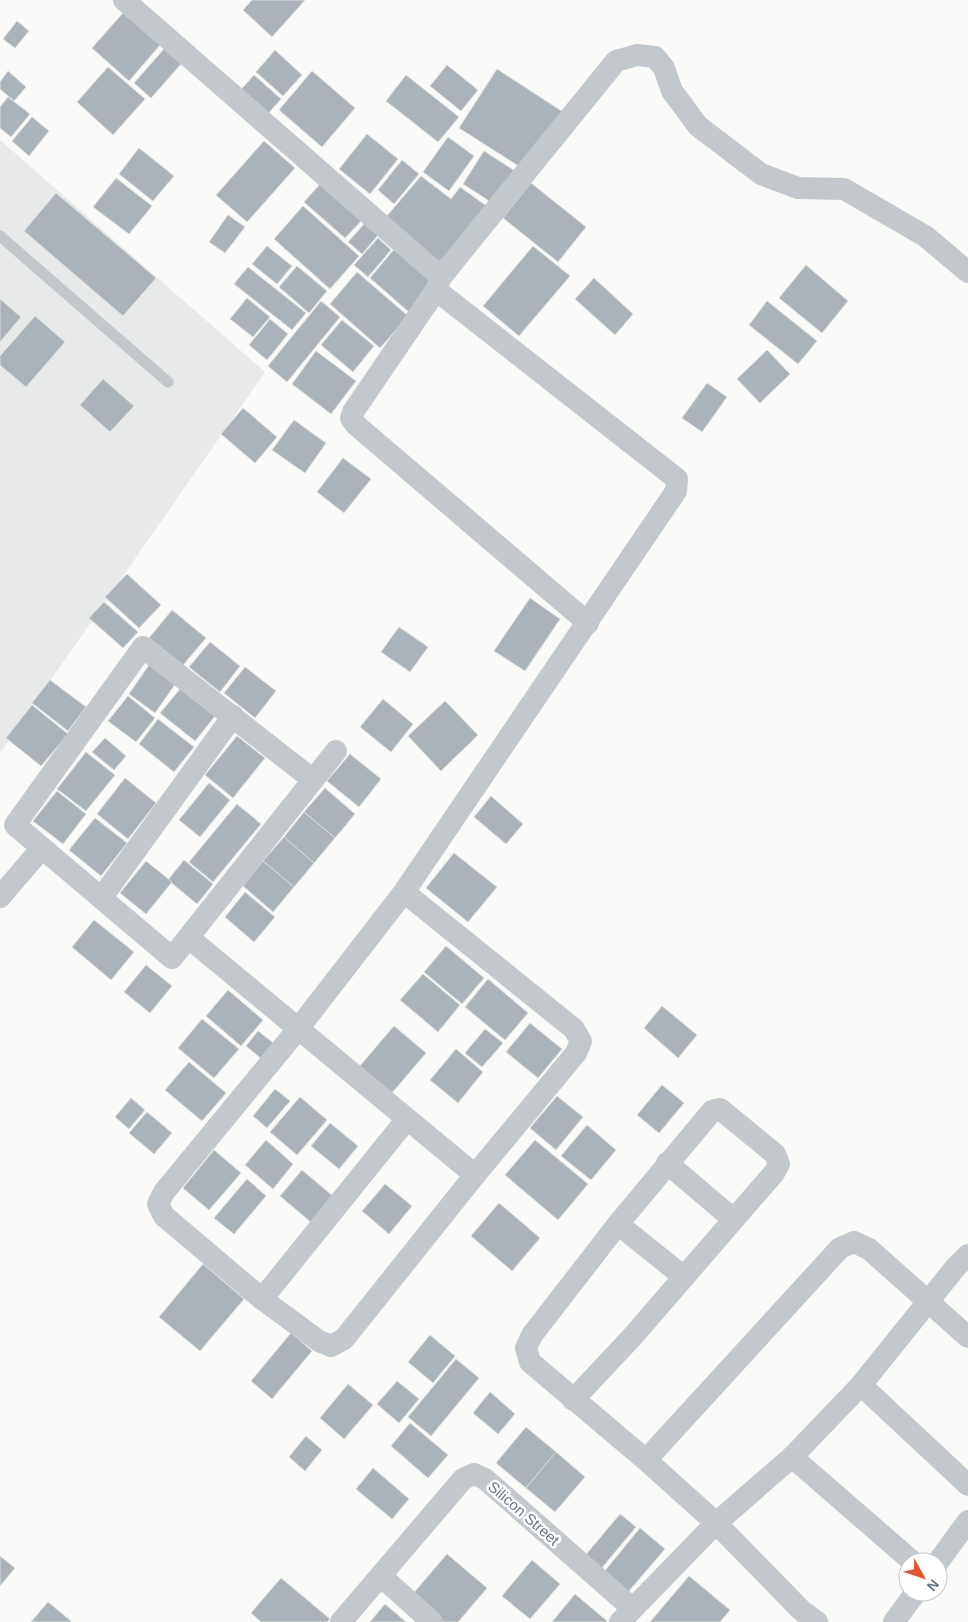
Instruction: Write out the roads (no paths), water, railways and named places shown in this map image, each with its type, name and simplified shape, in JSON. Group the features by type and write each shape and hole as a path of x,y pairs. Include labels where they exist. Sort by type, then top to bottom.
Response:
{"street":[{"path":"124,0 438,284 677,479 676,491 588,624 404,892 298,1030 164,1192 158,1204 164,1216 262,1299 319,1341 331,1346 344,1340 475,1175 576,1053 581,1041 574,1028 404,892"},
{"path":"588,624 356,425 352,418 353,412 438,284 616,61 637,55 654,57 664,68 672,91 698,126 761,174 798,188 844,189 925,236 968,272"},
{"path":"312,779 143,647 15,825 172,958 336,751"},
{"path":"102,897 233,716"},
{"path":"0,897 42,848"},
{"path":"189,938 475,1175"},
{"path":"573,1400 684,1277 774,1173 779,1164 775,1154 720,1110 712,1111 667,1163 532,1335 526,1348 530,1362 573,1400 646,1460 716,1524 803,1618"},
{"path":"262,1299 407,1119"},
{"path":"667,1163 733,1219"},
{"path":"618,1224 684,1277"},
{"path":"646,1460 840,1248 854,1242 869,1249 968,1337"},
{"path":"626,1615 716,1524 792,1457 861,1385 954,1268 968,1255"},
{"path":"861,1385 968,1485"},
{"path":"792,1457 901,1552"},
{"name":"Silicon Street","path":"341,1622 464,1479 474,1474 485,1479 626,1615"},
{"path":"945,1552 968,1521"},
{"path":"382,1576 432,1622"},
{"path":"894,1622 909,1602"}],"lane":[{"path":"0,236 168,382"}]}
